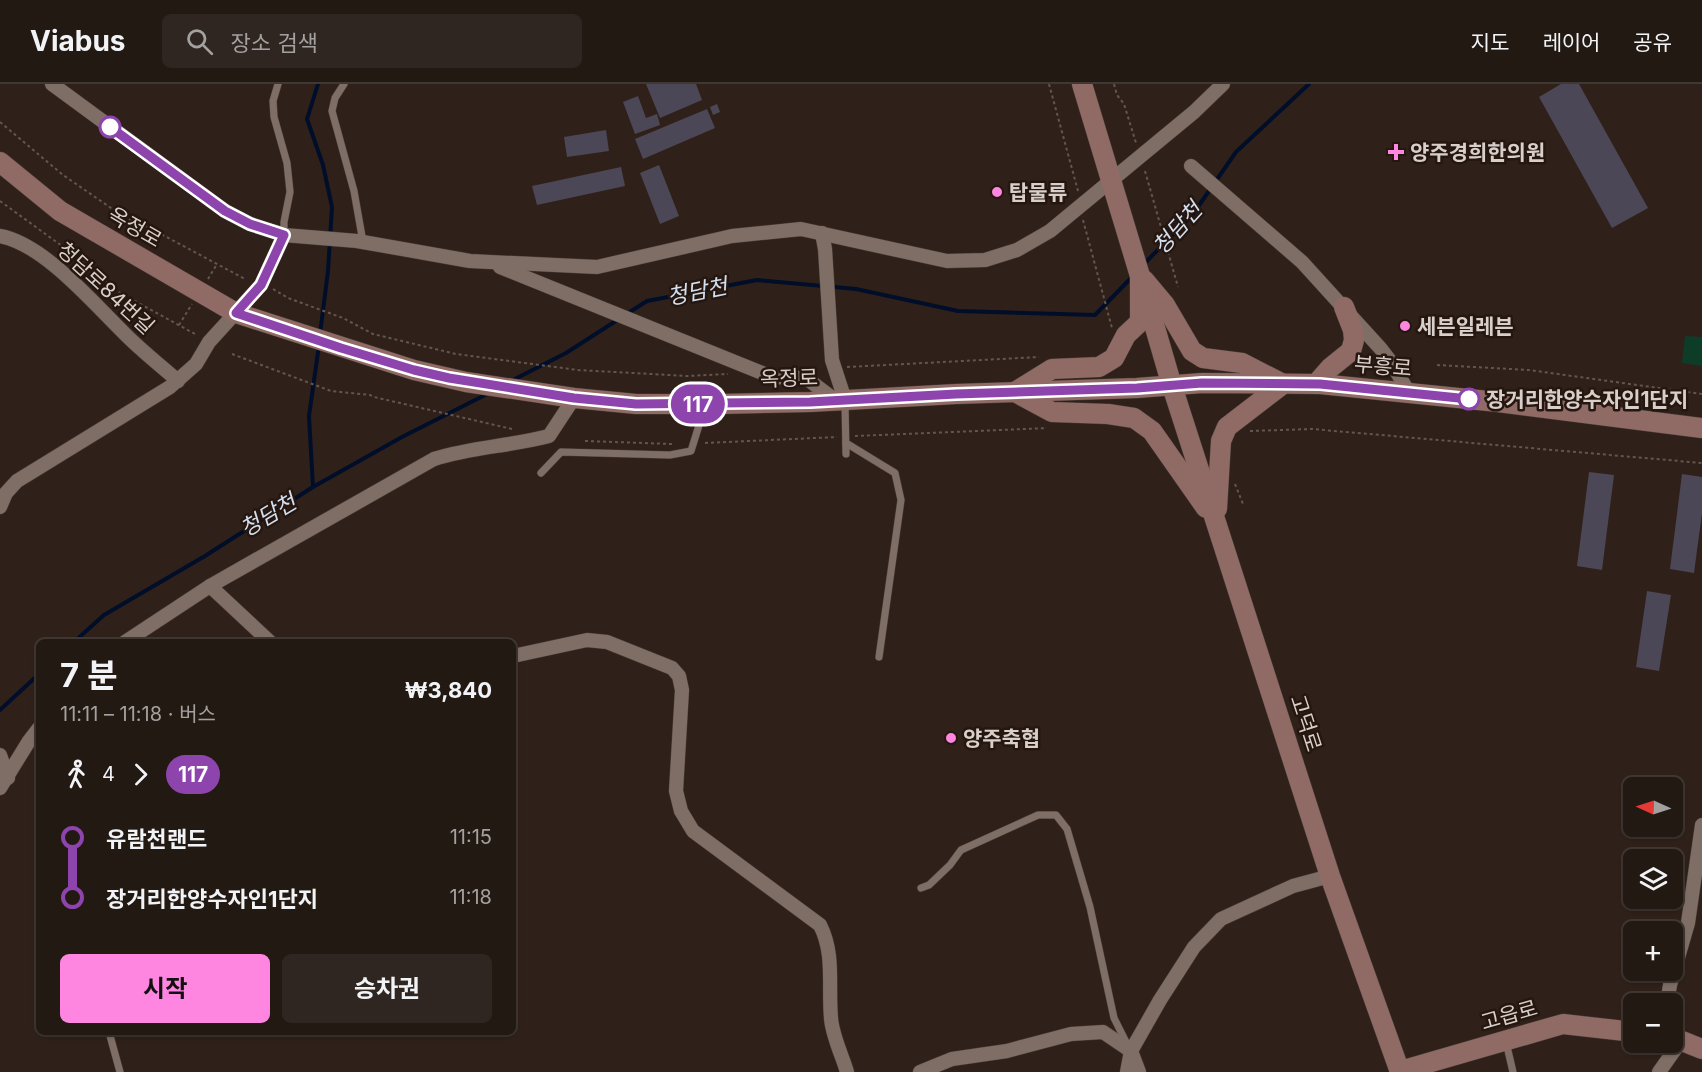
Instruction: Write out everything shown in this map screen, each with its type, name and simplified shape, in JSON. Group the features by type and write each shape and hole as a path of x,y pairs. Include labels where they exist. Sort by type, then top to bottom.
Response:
{"main road":[{"path":"1082,84 1172,386"},
{"name":"옥정로","path":"0,162 60,211 245,316 341,348 445,377 565,397 636,404 840,400 1172,386"},
{"path":"1140,276 1166,305 1192,351 1203,358 1242,363 1283,384 1227,427 1221,441 1216,522"},
{"path":"1140,276 1140,322 1126,335 1114,358 1099,367 1052,369 1015,392 1052,412 1107,414 1134,418 1152,431 1216,522"},
{"path":"1316,384 1330,368 1351,351 1354,340 1353,330 1344,307"},
{"name":"부흥로","path":"1172,386 1202,383 1316,384 1702,428"},
{"name":"고덕로","path":"1172,386 1329,876 1400,1072"},
{"name":"고읍로","path":"1400,1072 1563,1024 1623,1031"},
{"path":"1683,1041 1702,1049"}],"street":[{"path":"52,84 225,211 250,224 284,235 360,242 470,261 597,267 732,236 801,229 947,261 985,260 1017,250 1050,231 1194,112 1223,84"},
{"path":"1191,166 1302,262 1391,362 1409,393"},
{"path":"822,233 832,360 840,400"},
{"path":"0,507 6,493 17,481 178,381 196,364 209,342 245,316 284,235"},
{"name":"청담로84번길","path":"0,236 7,237 33,250 57,268 128,337 178,381"},
{"path":"489,262 771,377 806,378 840,400"},
{"path":"130,639 210,586 434,459 453,453 520,444 549,436 565,397"},
{"path":"210,586 267,639"},
{"path":"516,655 586,640 607,642 672,668 679,676 682,690 676,791 681,811 693,831 820,925 828,939 831,1020 847,1072"},
{"path":"4,783 36,732"},
{"path":"1,758 4,783"},
{"path":"1669,993 1688,923 1702,825"},
{"path":"1127,1072 1131,1051 1194,946 1221,919 1293,886 1329,876"},
{"path":"920,1072 952,1059 1007,1051 1071,1034 1103,1032 1131,1051 1139,1072"},
{"path":"1659,1072 1669,1053"}],"lane":[{"path":"278,84 273,101 274,117 287,163 290,192 284,235"},
{"path":"344,84 335,98 332,111 354,191 360,242"},
{"path":"840,400 846,454"},
{"path":"541,472 561,452 670,455 691,451 706,404"},
{"path":"846,440 895,473 901,500 879,657"},
{"path":"921,888 929,885 943,872 961,850 1038,815 1056,816 1067,829 1090,907 1114,1018 1131,1051"},
{"path":"110,1035 120,1072"},
{"path":"1505,1041 1513,1072"}],"path":[{"path":"1049,84 1113,332"},
{"path":"1114,84 1117,95 1128,114 1178,286"},
{"path":"0,122 63,175 128,219 147,226 245,279"},
{"path":"0,201 95,270 113,289 195,334"},
{"path":"272,289 288,298 342,318 373,334 456,354 578,370"},
{"path":"232,354 331,391 370,394 374,397 506,427"},
{"path":"1437,365 1529,370 1702,394"},
{"path":"585,441 693,443 846,440 1053,428"},
{"path":"1245,432 1323,429 1702,463"}],"green space":[{"path":"1685,336 1702,337 1702,366 1682,363"}],"building":[{"path":"646,84 696,84 702,100 660,118"},
{"path":"1561,84 1579,84 1648,208 1612,228 1539,97"},
{"path":"638,96 646,118 657,114 660,125 635,134 623,102"},
{"path":"717,104 720,112 713,115 710,107"},
{"path":"707,109 715,128 643,159 635,139"},
{"path":"606,130 609,151 567,157 564,137"},
{"path":"659,165 679,216 660,224 640,173"},
{"path":"621,167 625,186 537,205 532,186"},
{"path":"1589,472 1614,475 1602,570 1577,566"},
{"path":"1682,474 1702,477 1702,513 1694,573 1670,569"},
{"path":"1647,591 1671,595 1659,671 1636,667"}],"waterway":[{"path":"318,84 307,119 323,165 332,207 328,271 320,334"},
{"name":"청담천","path":"1144,264 1193,214 1236,152 1309,84"},
{"name":"청담천","path":"625,315 647,301 757,280 856,289 958,311 1095,315 1133,276"},
{"name":"청담천","path":"511,381 566,353 619,319"},
{"path":"313,487 309,416 319,345"},
{"name":"청담천","path":"77,639 104,615 205,556 313,487 402,437 489,393"},
{"name":"청담천","path":"0,710 36,677"}],"bus line":[{"name":"117","path":"110,127 225,211 250,224 284,235 261,285 236,313 414,370 466,381 574,398 636,404 810,402 1137,388 1202,383 1320,384 1469,399"}],"place":[{"name":"양주경희한의원","path":"1396,152"},
{"name":"탑물류","path":"997,192"},
{"name":"세븐일레븐","path":"1405,326"},
{"name":"장거리한양수자인1단지","path":"1469,399"},
{"name":"양주축협","path":"951,738"}]}
